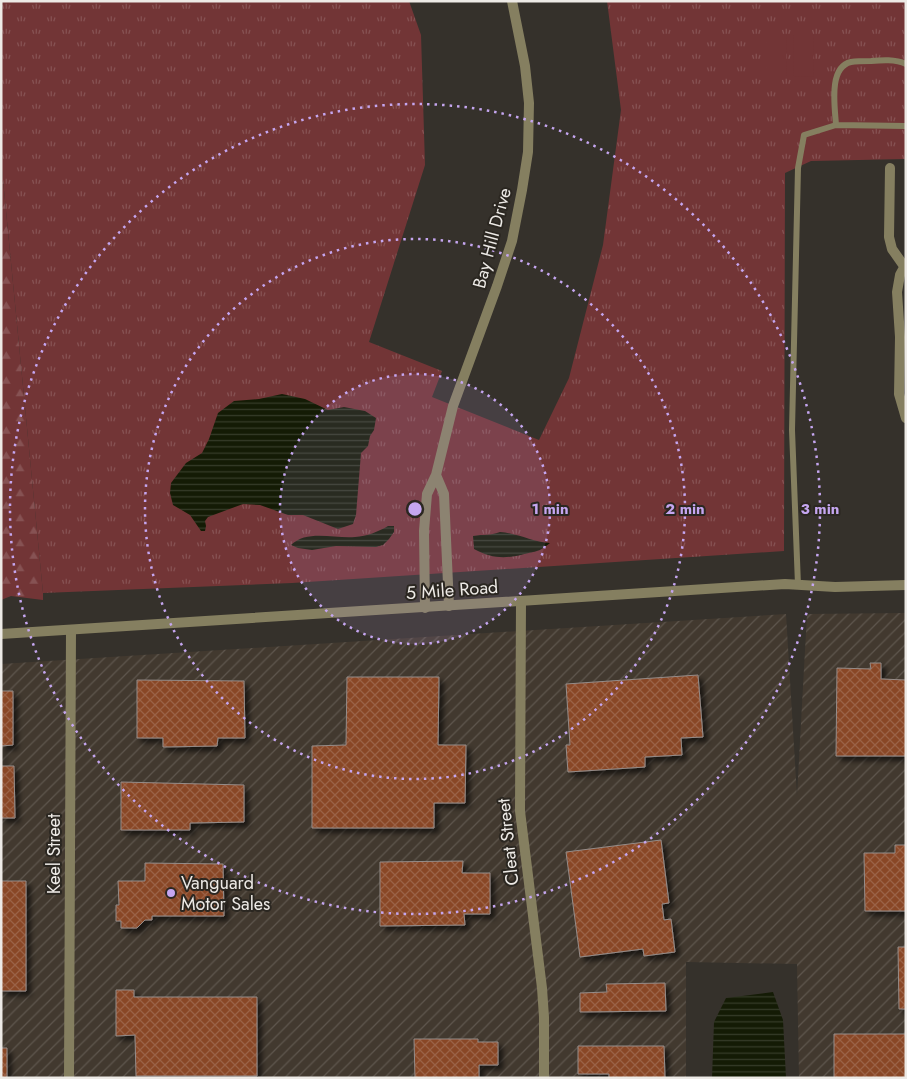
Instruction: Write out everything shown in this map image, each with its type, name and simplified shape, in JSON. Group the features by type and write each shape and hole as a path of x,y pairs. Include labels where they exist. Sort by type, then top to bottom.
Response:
{"street":[{"name":"Bay Hill Drive","path":"425,608 424,531 427,494 436,476 453,406 512,241 528,152 529,103 522,42 512,1"},
{"path":"890,168 889,237 892,249 905,265 896,292 900,337 899,394 906,418"},
{"path":"436,476 444,494 449,606"},
{"name":"5 Mile Road","path":"1,634 785,584 835,587 906,585"},
{"name":"Cleat Street","path":"521,601 520,811 542,988 544,1078"},
{"name":"Keel Street","path":"69,1078 71,630"}],"lane":[{"path":"836,125 834,99 836,80 844,66 850,62 868,61 895,61 906,64"},
{"path":"798,585 792,430 798,168 804,135 836,125 906,126"}],"shaded area":[{"path":"282,394 305,399 328,410 344,407 365,411 376,418 368,446 361,453 356,515 353,524 338,529 303,515 288,515 260,505 243,504 208,517 205,521 205,531 201,531 190,515 173,505 170,493 171,483 186,463 202,453 218,413 234,401 259,399"},
{"path":"388,526 394,526 394,532 383,545 376,547 336,546 312,550 291,545 305,537 359,536"},
{"path":"500,532 550,543 536,551 508,557 492,556 474,549 473,536"},
{"path":"906,613 906,1078 799,1078 797,964 686,962 686,1078 1,1078 1,664 786,614 797,796 807,614"},
{"path":"773,992 783,1020 786,1078 712,1078 714,1022 726,998"}],"green space":[{"path":"1,1 409,1 421,35 425,165 369,342 442,371 432,397 539,440 569,378 603,245 621,110 607,1 906,1 906,159 811,161 785,173 784,551 292,583 43,593 1,159"},
{"path":"767,35 787,35 786,76 767,76"},
{"path":"794,35 814,35 813,77 793,76"},
{"path":"1,159 43,600 11,596 1,600"}],"building":[{"path":"870,663 881,663 881,679 906,680 906,756 836,756 837,668 871,669"},
{"path":"698,675 703,737 681,738 682,755 645,757 645,767 568,772 566,745 570,745 566,684"},
{"path":"347,677 439,677 438,745 466,745 465,803 434,803 434,828 312,828 312,746 346,745"},
{"path":"137,680 244,681 245,738 218,738 217,746 163,747 163,738 137,738"},
{"path":"1,691 13,691 13,745 1,746"},
{"path":"1,766 14,766 15,818 1,818"},
{"path":"121,782 244,785 244,822 190,823 190,830 121,830"},
{"path":"661,840 669,903 662,904 664,920 671,919 675,952 644,956 643,949 580,957 566,852"},
{"path":"895,845 906,845 906,911 865,911 864,853 895,853"},
{"path":"463,861 462,873 490,873 490,914 464,914 465,925 380,926 380,862"},
{"name":"Vanguard Motor Sales","path":"145,863 223,864 224,916 152,916 152,920 145,920 137,928 121,928 121,921 116,921 116,905 119,905 118,881 145,881"},
{"path":"1,881 26,881 26,991 1,991"},
{"path":"898,947 906,947 906,1009 899,1009"},
{"path":"665,983 666,1011 580,1012 580,993 607,992 606,984"},
{"path":"116,990 134,990 134,997 257,997 257,1076 136,1076 135,1035 116,1036"},
{"path":"834,1034 906,1034 906,1078 834,1078"},
{"path":"414,1039 478,1039 478,1042 498,1042 498,1065 479,1065 479,1078 415,1078"},
{"path":"578,1046 664,1046 665,1078 609,1078 609,1074 578,1074"},
{"path":"1,1048 7,1048 7,1078 1,1078"}],"place":[{"name":"Vanguard Motor Sales","path":"171,893"}]}
